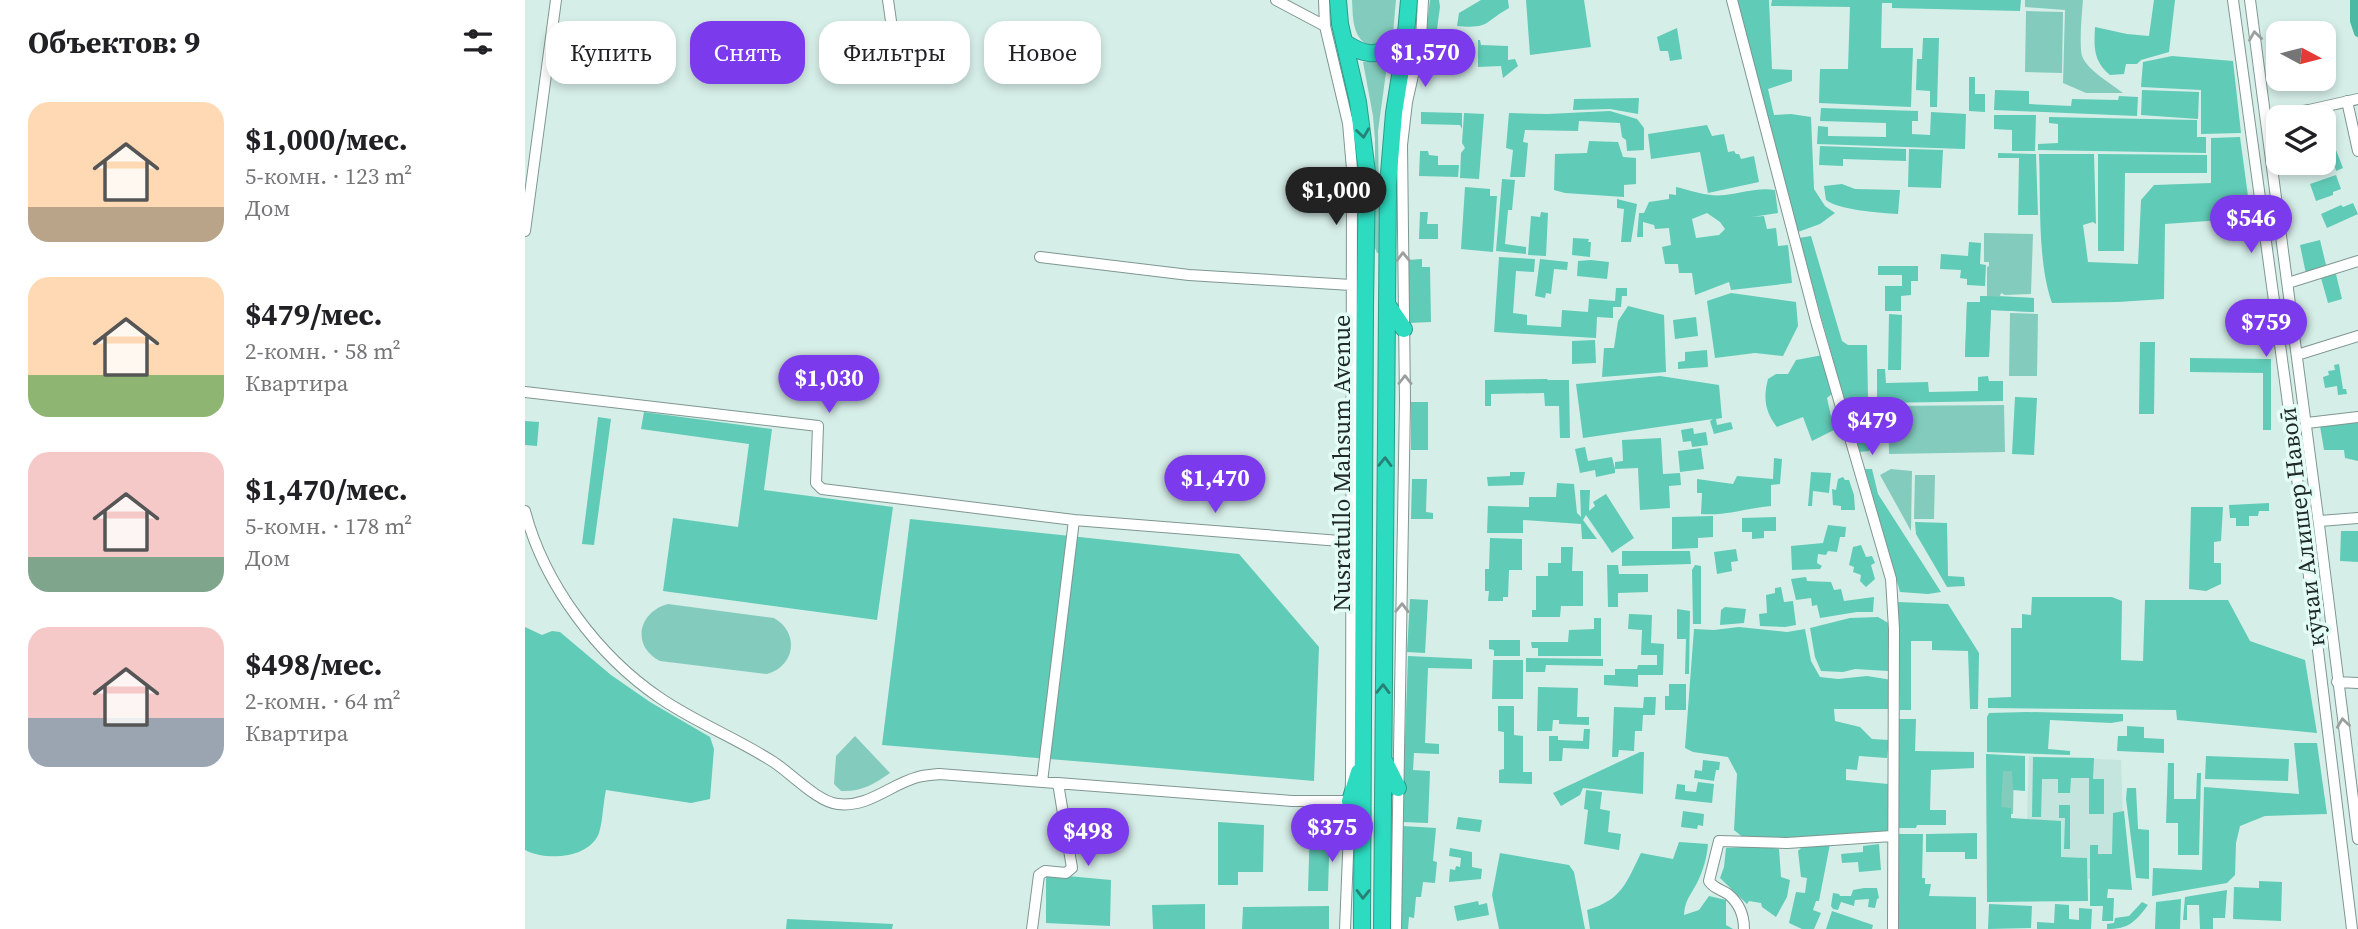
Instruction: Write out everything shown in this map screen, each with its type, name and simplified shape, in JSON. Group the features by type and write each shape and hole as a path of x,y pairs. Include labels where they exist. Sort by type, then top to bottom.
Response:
{"highway":[{"name":"Nusratullo Mahsum Avenue","path":"1338,0 1340,24 1358,102 1367,172 1364,307 1362,929"},
{"name":"Nusratullo Mahsum Avenue","path":"1382,929 1387,304 1391,140 1409,0"},
{"path":"1344,42 1360,52 1370,54 1405,44"},
{"path":"1387,304 1405,329"},
{"path":"1351,332 1364,307"},
{"path":"1364,716 1383,716"},
{"path":"1384,758 1398,788"},
{"path":"1350,801 1363,760"}],"street":[{"path":"525,231 556,0"},
{"path":"888,0 891,21"},
{"path":"1276,0 1325,26"},
{"path":"1324,0 1325,26 1348,123 1352,169 1353,542 1350,801 1345,929"},
{"path":"1396,929 1405,329 1402,145 1406,102 1421,40 1423,0"},
{"path":"1732,0 1816,321 1891,579 1894,629 1893,929"},
{"name":"кӯчаи Алишер Навоӣ","path":"2234,0 2290,424 2352,929"},
{"path":"2250,0 2266,117"},
{"path":"2330,105 2352,100 2358,151"},
{"path":"2274,175 2320,521 2337,682 2358,839"},
{"path":"1040,257 1189,275 1351,285"},
{"path":"2288,283 2358,261"},
{"path":"2297,355 2358,336"},
{"path":"525,392 818,426 816,483 821,489 1074,520 1353,542"},
{"path":"2307,423 2358,417"},
{"path":"525,511 547,569 563,596 620,666 660,698 772,761 826,800 838,804 858,803 917,777 939,774 1292,801 1350,801"},
{"path":"2320,521 2358,518"},
{"path":"1042,782 1074,520"},
{"path":"2337,682 2358,683"},
{"path":"1033,929 1039,876 1045,871 1066,873 1072,868 1058,783"},
{"path":"1744,929 1744,916 1738,905 1709,881 1719,841 1787,843 1892,836"}],"shaded area":[{"path":"2029,756 2121,760 2125,881 2088,879 2087,858 2061,857 2061,821 2053,821 2052,871 2067,872 2068,859 2081,859 2080,892 2068,892 2068,880 2053,880 2052,894 2041,894 2041,843 2026,843 2026,857 2013,857 2014,820 2027,819"}],"green space":[{"path":"1352,0 1396,0 1393,33 1382,44 1368,45 1359,37 1354,26"},
{"path":"1430,0 1439,0 1440,7 1435,44 1425,42"},
{"path":"1481,0 1508,0 1509,8 1481,25 1457,26 1459,13"},
{"path":"1526,0 1584,0 1591,47 1530,55"},
{"path":"1736,0 1769,0 1772,69 1792,70 1792,81 1768,89 1774,115 1811,117 1814,189 1825,206 1835,213 1820,224 1798,232"},
{"path":"1772,0 2021,0 2020,11 1892,8 1892,3 1882,3 1881,48 1913,48 1911,107 1819,103 1820,69 1848,69 1850,7 1771,6"},
{"path":"2025,0 2083,0 2082,56 2094,71 2123,93 2086,93 2063,83 2065,10 2025,7"},
{"path":"2154,0 2175,0 2169,52 2141,60 2137,64 2126,64 2124,74 2110,75 2098,59 2095,27 2149,36"},
{"path":"2026,11 2063,12 2062,73 2025,72"},
{"path":"1677,28 1682,59 1670,61 1668,51 1660,51 1657,37"},
{"path":"1923,38 1939,38 1937,107 1930,107 1930,91 1916,90 1917,59 1922,59"},
{"path":"1478,40 1481,45 1508,46 1508,60 1515,59 1518,66 1503,78 1501,66 1478,67"},
{"path":"2172,56 2233,61 2241,133 2201,134 2201,90 2141,87 2143,62"},
{"path":"1388,58 1378,131 1380,253 1377,253 1375,139 1363,62"},
{"path":"1969,77 1975,77 1975,94 1985,94 1985,112 1969,111"},
{"path":"1995,90 2029,91 2029,104 2071,106 2072,99 2118,100 2119,96 2138,97 2137,116 1994,110"},
{"path":"2142,90 2199,92 2198,119 2141,115"},
{"path":"1639,98 1638,114 1610,109 1573,110 1574,99"},
{"path":"1821,108 1918,111 1918,121 1912,121 1912,134 1930,135 1931,112 1966,114 1965,149 1817,144 1818,126 1828,127 1828,136 1886,137 1886,123 1820,121"},
{"path":"1610,111 1637,119 1644,128 1644,150 1627,151 1620,123 1579,121 1578,131 1525,130 1523,142 1528,143 1525,177 1510,177 1513,150 1506,148 1509,113"},
{"path":"1421,112 1462,113 1462,129 1460,125 1421,124"},
{"path":"1464,113 1484,114 1479,179 1460,178 1461,153 1465,148 1462,143"},
{"path":"1994,115 2036,115 2035,151 2012,151 2012,130 1994,129"},
{"path":"2049,117 2197,120 2197,137 2206,137 2206,153 2038,150 2038,144 2058,143 2058,124 2049,123"},
{"path":"1707,125 1712,136 1724,134 1728,152 1734,151 1741,159 1754,156 1759,182 1708,193 1700,152 1651,159 1648,134"},
{"path":"2240,137 2251,218 2165,224 2164,299 2052,303 2042,249 2039,154 2094,154 2096,224 2093,222 2083,225 2088,262 2138,264 2141,200 2154,185 2211,183 2211,138"},
{"path":"1589,141 1618,142 1623,157 1636,158 1636,184 1624,185 1624,197 1554,190 1555,154 1587,153"},
{"path":"1820,146 1906,149 1906,161 1843,159 1843,166 1819,165"},
{"path":"1909,149 1943,150 1941,188 1908,187"},
{"path":"2336,150 2343,168 2336,171"},
{"path":"1420,151 1428,151 1429,155 1438,156 1438,165 1459,165 1458,177 1419,176"},
{"path":"1998,153 2036,154 2038,215 2018,215 2019,158 1998,158"},
{"path":"2098,154 2207,155 2207,173 2125,173 2124,251 2098,251"},
{"path":"2336,175 2341,189 2316,201 2310,184"},
{"path":"1502,179 1515,180 1512,210 1508,210 1505,244 1526,247 1526,254 1496,251"},
{"path":"1842,184 1855,189 1900,190 1898,214 1850,209 1826,200 1824,186"},
{"path":"1465,187 1490,189 1490,196 1497,196 1493,252 1461,249"},
{"path":"1676,187 1719,195 1775,190 1778,213 1752,217 1764,216 1767,229 1776,228 1778,246 1788,245 1792,283 1731,290 1729,282 1695,295 1692,273 1679,273 1678,264 1665,264 1662,247 1671,245 1669,228 1655,229 1654,225 1643,222 1643,237 1637,237 1639,213 1644,213 1649,202 1669,199 1669,194 1676,195","holes":["1707,213 1725,229 1719,235 1696,238 1692,219"]},
{"path":"1617,199 1637,204 1631,242 1621,242 1624,209 1617,208"},
{"path":"2353,203 2358,214 2327,228 2321,214"},
{"path":"1420,212 1428,212 1427,224 1438,224 1438,239 1419,239"},
{"path":"1541,212 1548,213 1546,256 1528,255 1531,216 1540,217"},
{"path":"1984,233 2033,234 2031,294 2001,293 2000,296 2034,298 2034,312 1991,310 1989,357 1965,357 1967,302 1980,302 1980,296 1987,296 1989,262 1984,262"},
{"path":"1811,236 1842,341 1848,345 1867,345 1869,451 1859,452 1799,238"},
{"path":"1573,238 1589,239 1590,257 1572,255"},
{"path":"2320,240 2327,269 2306,274 2300,245"},
{"path":"1969,242 1981,243 1980,264 1986,265 1985,286 1967,285 1967,279 1960,278 1961,270 1940,269 1941,254 1968,256"},
{"path":"1499,257 1535,259 1534,272 1516,271 1513,313 1527,315 1527,325 1561,327 1562,310 1588,312 1589,299 1615,301 1616,288 1627,288 1627,296 1622,296 1621,307 1613,307 1613,318 1597,317 1596,338 1494,332"},
{"path":"1422,259 1422,267 1430,267 1431,322 1409,323 1408,260"},
{"path":"1540,259 1568,262 1567,270 1554,269 1551,294 1546,293 1545,298 1535,296"},
{"path":"1578,261 1609,262 1607,279 1577,276"},
{"path":"1878,266 1918,266 1918,281 1911,281 1911,295 1901,296 1901,311 1885,311 1885,286 1902,286 1902,275 1878,275"},
{"path":"2336,274 2342,299 2328,303 2321,278"},
{"path":"1731,293 1796,302 1798,326 1783,356 1755,353 1715,358 1707,301"},
{"path":"1980,296 2034,298 2034,312 1991,310 1989,357 1965,357 1967,302 1980,302"},
{"path":"1628,306 1664,315 1666,372 1602,377 1604,348 1614,348 1618,321"},
{"path":"2010,313 2038,314 2037,376 2009,376"},
{"path":"1889,314 1902,315 1901,370 1888,370"},
{"path":"1696,317 1698,336 1675,339 1673,320"},
{"path":"1595,340 1596,363 1572,364 1572,341"},
{"path":"2140,342 2155,342 2154,414 2139,414"},
{"path":"1707,350 1708,367 1678,369 1678,362 1685,361 1685,352"},
{"path":"1823,355 1833,393 1827,398 1834,430 1812,441 1803,417 1777,427 1766,404 1766,392 1768,379 1776,374 1788,374 1796,360"},
{"path":"2190,358 2271,359 2271,430 2263,430 2263,373 2190,372"},
{"path":"2339,364 2343,389 2346,389 2347,394 2338,395 2337,386 2325,388 2323,377 2329,375 2328,371 2335,370 2334,365"},
{"path":"1877,369 1885,369 1886,383 1928,382 1929,392 1978,391 1978,377 1988,376 1989,381 2003,381 2003,401 1877,403"},
{"path":"1660,376 1719,385 1722,418 1716,419 1717,425 1731,422 1733,429 1714,434 1710,421 1713,419 1583,438 1576,384"},
{"path":"1485,380 1569,380 1570,438 1560,438 1559,406 1545,406 1544,393 1491,394 1491,406 1485,406"},
{"path":"2015,397 2037,398 2034,455 2012,454"},
{"path":"1411,402 1428,402 1428,450 1411,450"},
{"path":"2004,405 2005,452 1889,454 1888,406"},
{"path":"644,412 772,429 764,490 893,507 877,620 663,591 673,518 738,527 749,444 641,429"},
{"path":"598,417 611,419 594,545 582,544"},
{"path":"2358,420 2358,461 2345,458 2344,450 2324,450 2320,426"},
{"path":"525,421 539,422 537,446 525,445"},
{"path":"1693,428 1694,434 1706,432 1708,445 1692,447 1691,441 1683,442 1681,430"},
{"path":"1661,438 1663,474 1680,473 1681,485 1669,486 1670,508 1640,510 1638,468 1615,469 1615,462 1623,461 1622,440"},
{"path":"1585,447 1588,461 1612,457 1615,473 1596,477 1595,470 1580,473 1575,449"},
{"path":"1701,448 1704,469 1680,472 1678,451"},
{"path":"1774,458 1782,459 1780,484 1771,485 1771,506 1701,514 1702,493 1697,493 1697,479 1733,484 1737,476 1773,479"},
{"path":"1865,469 1872,469 1878,494 1941,592 1900,592"},
{"path":"1891,469 1912,471 1911,531 1880,475"},
{"path":"1510,472 1525,472 1523,485 1488,486 1487,477 1510,476"},
{"path":"1811,472 1831,473 1829,493 1813,491 1812,506 1808,506"},
{"path":"1915,475 1935,475 1934,519 1914,519"},
{"path":"1843,477 1849,480 1855,510 1841,510 1841,506 1833,505 1832,489 1836,490 1838,479"},
{"path":"1412,479 1427,479 1426,512 1433,513 1433,519 1411,519"},
{"path":"1557,483 1574,484 1577,513 1581,517 1580,490 1590,490 1589,511 1595,506 1593,502 1606,494 1634,538 1612,553 1586,515 1583,520 1597,539 1582,539 1581,524 1523,520 1523,533 1487,533 1488,506 1529,507 1529,497 1556,497"},
{"path":"2269,503 2269,511 2259,511 2258,516 2249,516 2249,526 2236,526 2236,518 2230,518 2229,505"},
{"path":"2191,507 2223,507 2221,541 2214,542 2214,563 2221,563 2221,584 2206,591 2189,589"},
{"path":"1713,516 1713,537 1698,538 1698,548 1672,549 1672,517"},
{"path":"1776,517 1776,531 1764,531 1764,538 1752,539 1752,532 1742,532 1742,518"},
{"path":"910,519 1239,554 1319,647 1314,781 882,745"},
{"path":"1915,522 1947,523 1948,576 1964,577 1965,586 1947,587 1916,534"},
{"path":"1828,525 1846,527 1845,537 1840,537 1837,552 1818,554 1817,563 1822,566 1820,569 1792,570 1791,546 1823,543"},
{"path":"2341,531 2358,531 2358,562 2340,561"},
{"path":"1490,538 1522,539 1522,570 1509,570 1508,597 1503,597 1503,601 1488,601 1489,591 1485,591"},
{"path":"1861,545 1866,557 1872,556 1875,563 1871,565 1875,579 1866,587 1860,581 1861,575 1853,572 1854,567 1849,565 1853,547"},
{"path":"1561,547 1573,547 1572,571 1583,571 1583,606 1561,606 1560,617 1532,617 1532,610 1536,610 1536,576 1548,576 1548,563 1561,563"},
{"path":"1736,549 1738,561 1731,562 1732,571 1717,574 1714,552"},
{"path":"1622,551 1690,551 1691,564 1622,566"},
{"path":"1607,565 1618,565 1619,574 1648,574 1648,592 1618,593 1618,607 1608,607"},
{"path":"1695,565 1701,566 1701,624 1693,624 1692,570"},
{"path":"1806,577 1807,581 1831,582 1834,590 1841,589 1844,601 1874,597 1873,612 1820,618 1817,605 1812,606 1811,598 1796,600 1791,579"},
{"path":"1781,587 1784,602 1793,601 1796,625 1760,626 1759,614 1767,613 1766,595 1775,593 1775,588"},
{"path":"2032,597 2112,597 2122,601 2121,660 2143,661 2145,600 2228,600 2250,641 2305,660 2317,733 2177,720 2176,710 1988,708 1988,698 2011,697 2011,628 2022,628 2022,614 2031,615"},
{"path":"1410,599 1428,600 1425,653 1407,652"},
{"path":"1898,602 1948,604 1979,653 1978,709 1970,709 1968,651 1932,650 1932,641 1911,641 1911,710 1900,710"},
{"path":"668,604 774,618 782,624 791,640 788,657 784,664 767,674 660,661 645,647 642,630 650,614"},
{"path":"1725,607 1746,609 1744,623 1720,625 1721,610"},
{"path":"1677,609 1690,611 1689,674 1685,674 1686,639 1677,639"},
{"path":"1629,614 1652,615 1651,643 1664,644 1663,675 1638,675 1638,687 1604,685 1604,675 1615,675 1615,669 1657,665 1657,655 1641,655 1642,630 1628,629"},
{"path":"1878,617 1890,624 1888,671 1821,671 1815,657 1810,628 1850,618"},
{"path":"1594,618 1601,618 1601,656 1538,656 1538,648 1532,648 1531,642 1568,642 1569,630 1594,629"},
{"path":"525,627 542,635 552,631 560,632 611,675 650,702 710,737 714,749 710,799 691,803 606,790 599,833 594,842 586,848 577,853 555,856 544,856 525,850"},
{"path":"1739,627 1787,632 1805,629 1811,661 1820,677 1838,679 1867,676 1892,680 1889,709 1834,709 1835,721 1860,727 1872,739 1889,740 1887,758 1859,756 1857,770 1846,769 1846,780 1888,784 1889,834 1745,839 1734,830 1737,774 1728,757 1693,752 1685,748 1694,629"},
{"path":"1489,640 1520,640 1520,656 1494,656 1494,650 1489,649"},
{"path":"1408,656 1472,659 1472,669 1428,668 1425,743 1439,744 1439,754 1414,753 1413,770 1430,771 1428,823 1402,822"},
{"path":"1526,658 1603,659 1603,666 1546,665 1545,672 1526,672"},
{"path":"1493,660 1523,660 1523,699 1492,699"},
{"path":"1669,684 1686,684 1686,710 1665,710 1665,696 1669,696"},
{"path":"1538,687 1578,688 1577,717 1589,717 1589,725 1559,724 1559,720 1553,720 1552,731 1537,731"},
{"path":"1644,697 1656,697 1655,715 1643,715 1642,731 1635,731 1634,751 1619,750 1618,757 1612,757 1614,707 1643,708"},
{"path":"1498,706 1514,706 1514,735 1523,736 1523,772 1532,772 1532,784 1499,783 1499,770 1504,769 1504,732 1498,731"},
{"path":"1989,713 2123,714 2123,721 2111,723 2050,720 2048,749 2070,751 2070,755 1987,752"},
{"path":"1898,719 1916,719 1915,751 1974,752 1974,768 1931,770 1930,810 1946,810 1946,825 1896,828"},
{"path":"2127,726 2144,727 2144,738 2164,739 2164,753 2117,751 2118,736 2127,736"},
{"path":"1584,729 1590,729 1589,749 1563,748 1562,761 1549,761 1549,736 1558,736 1558,740 1583,741"},
{"path":"855,736 890,773 867,786 841,791 834,784 836,756"},
{"path":"2294,743 2317,743 2327,814 2265,816 2240,826 2236,843 2235,875 2227,883 2152,896 2153,868 2202,870 2204,787 2299,794"},
{"path":"1644,752 1643,794 1583,788 1580,795 1561,806 1553,793"},
{"path":"1986,754 2025,756 2025,791 2013,790 2012,771 2003,771 2001,807 2011,808 2011,818 2061,821 2061,857 2087,858 2088,901 1987,902"},
{"path":"2206,756 2289,759 2288,781 2205,779"},
{"path":"2033,757 2094,758 2093,779 2104,779 2104,814 2089,814 2089,778 2071,778 2070,793 2058,793 2058,779 2042,779 2041,817 2032,817"},
{"path":"1703,760 1720,762 1714,781 1694,778 1695,770 1702,771"},
{"path":"2168,763 2174,763 2174,799 2196,799 2197,773 2201,773 2199,855 2178,855 2178,823 2166,823"},
{"path":"1990,764 2014,765 2013,814 1989,813"},
{"path":"1698,782 1714,784 1712,803 1675,799 1677,784 1685,785 1685,791 1696,792"},
{"path":"2127,788 2136,788 2138,829 2149,830 2149,879 2136,878"},
{"path":"1586,790 1602,792 1600,809 1610,811 1608,832 1621,834 1619,850 1584,844 1588,810 1584,809"},
{"path":"2059,805 2070,805 2070,849 2064,849 2065,818 2059,818"},
{"path":"1683,811 1704,814 1703,826 1698,825 1697,829 1681,827"},
{"path":"2124,811 2132,890 2108,889 2107,898 2114,898 2113,921 2102,921 2103,906 2090,906 2090,845 2098,845 2098,854 2112,854 2113,813"},
{"path":"1458,817 1482,820 1480,832 1456,829"},
{"path":"1218,822 1264,825 1263,872 1238,872 1238,885 1218,885"},
{"path":"1310,825 1330,825 1328,891 1308,891"},
{"path":"1403,826 1436,828 1433,861 1437,862 1435,883 1423,882 1421,897 1416,897 1414,918 1409,917 1408,929 1395,929"},
{"path":"1977,833 1977,859 1965,859 1965,852 1926,852 1926,834"},
{"path":"1898,834 1923,834 1922,878 1925,878 1925,884 1931,884 1929,896 1976,897 1976,929 1898,929"},
{"path":"1679,842 1708,844 1703,869 1687,902 1684,915 1699,910 1709,896 1726,900 1726,925 1733,929 1590,929 1587,910 1616,895 1627,882 1641,853 1673,859"},
{"path":"1830,844 1819,901 1816,901 1813,910 1821,913 1814,929 1802,929 1789,923 1796,892 1805,893 1807,878 1801,877 1798,851 1802,847"},
{"path":"1879,844 1881,870 1859,872 1858,862 1842,863 1841,854 1863,852 1863,846"},
{"path":"1760,846 1779,849 1781,877 1790,880 1787,897 1776,917 1762,907 1761,903 1749,901 1747,904 1720,878 1726,848"},
{"path":"1450,848 1472,852 1472,867 1482,869 1481,879 1449,882 1450,869 1460,867 1461,858 1449,856"},
{"path":"1500,853 1569,865 1574,872 1585,929 1499,929 1492,895"},
{"path":"1046,874 1111,880 1110,926 1046,923"},
{"path":"2259,881 2282,882 2281,921 2233,919 2234,887 2259,888"},
{"path":"1877,888 1879,898 1875,908 1868,907 1869,899 1855,900 1854,906 1841,902 1838,910 1831,906 1833,893 1851,896 1853,890"},
{"path":"2227,890 2225,918 2213,918 2213,929 2200,929 2199,905 2187,905 2187,920 2183,920 2185,897"},
{"path":"2181,899 2180,929 2155,929 2156,902"},
{"path":"1478,901 1479,905 1487,903 1489,915 1457,921 1454,906"},
{"path":"2142,902 2148,905 2131,923 2121,928 2107,929 2107,924 2114,923 2115,918 2129,916"},
{"path":"1205,904 1205,929 1153,929 1152,905"},
{"path":"1989,904 2032,906 2031,928 1988,929"},
{"path":"2055,904 2069,905 2069,919 2079,920 2079,908 2092,909 2091,929 2037,929 2037,922 2054,923"},
{"path":"1329,906 1329,929 1242,929 1243,907"},
{"path":"1832,911 1873,925 1872,929 1826,929"},
{"path":"787,919 893,924 892,929 786,929"}],"waterway":[{"path":"2354,0 2354,21 2358,33"}]}
